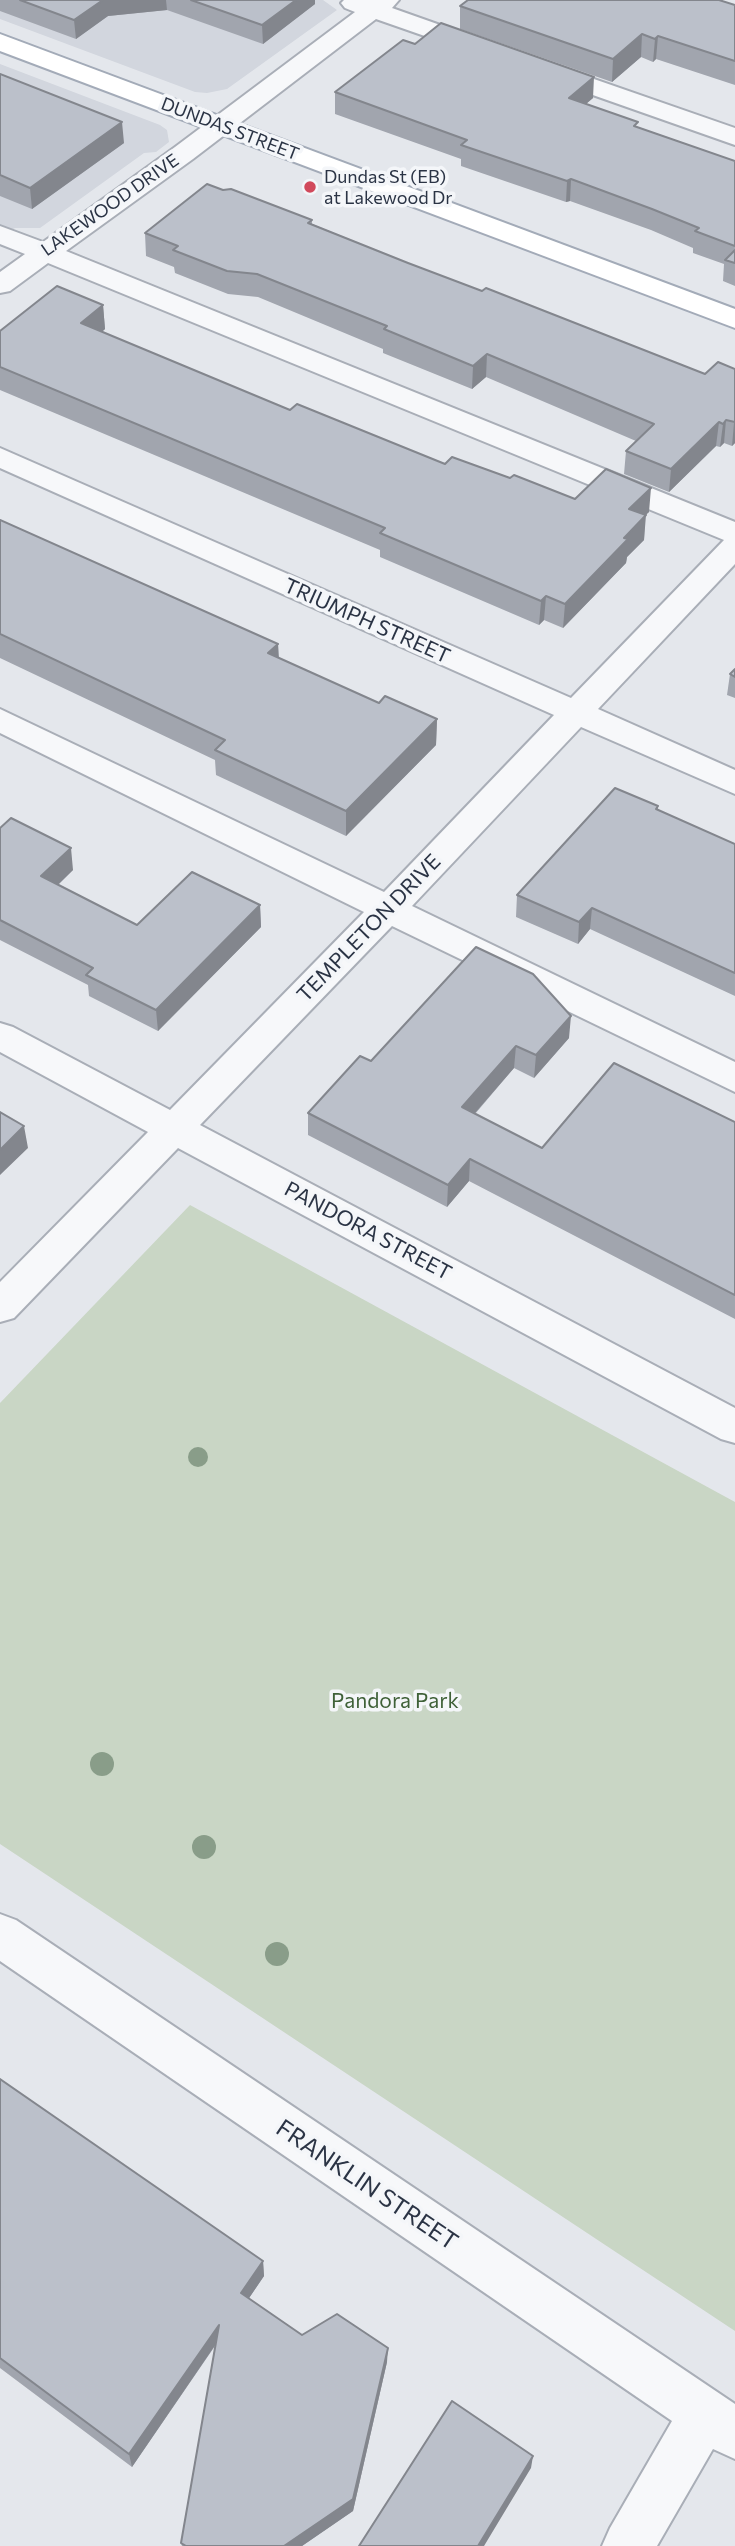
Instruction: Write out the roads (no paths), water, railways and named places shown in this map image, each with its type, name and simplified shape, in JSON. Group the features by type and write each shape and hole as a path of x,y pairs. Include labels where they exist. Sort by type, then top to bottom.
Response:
{"main road":[{"name":"DUNDAS STREET","path":"0,42 735,319"}],"street":[{"path":"345,0 379,5 512,58 735,137"},
{"name":"LAKEWOOD DRIVE","path":"0,285 221,125 379,5"},
{"path":"0,234 735,533"},
{"name":"TRIUMPH STREET","path":"0,457 735,783"},
{"name":"TEMPLETON DRIVE","path":"0,1307 388,909 735,546"},
{"path":"0,720 735,1078"},
{"name":"PANDORA STREET","path":"0,1036 735,1427"},
{"name":"FRANKLIN STREET","path":"0,1935 720,2424"},
{"path":"628,2546 720,2424"}],"place":[{"name":"Dundas St (EB) at Lakewood Dr","path":"310,187"}],"park label":[{"name":"Pandora Park","path":"395,1701"}]}
